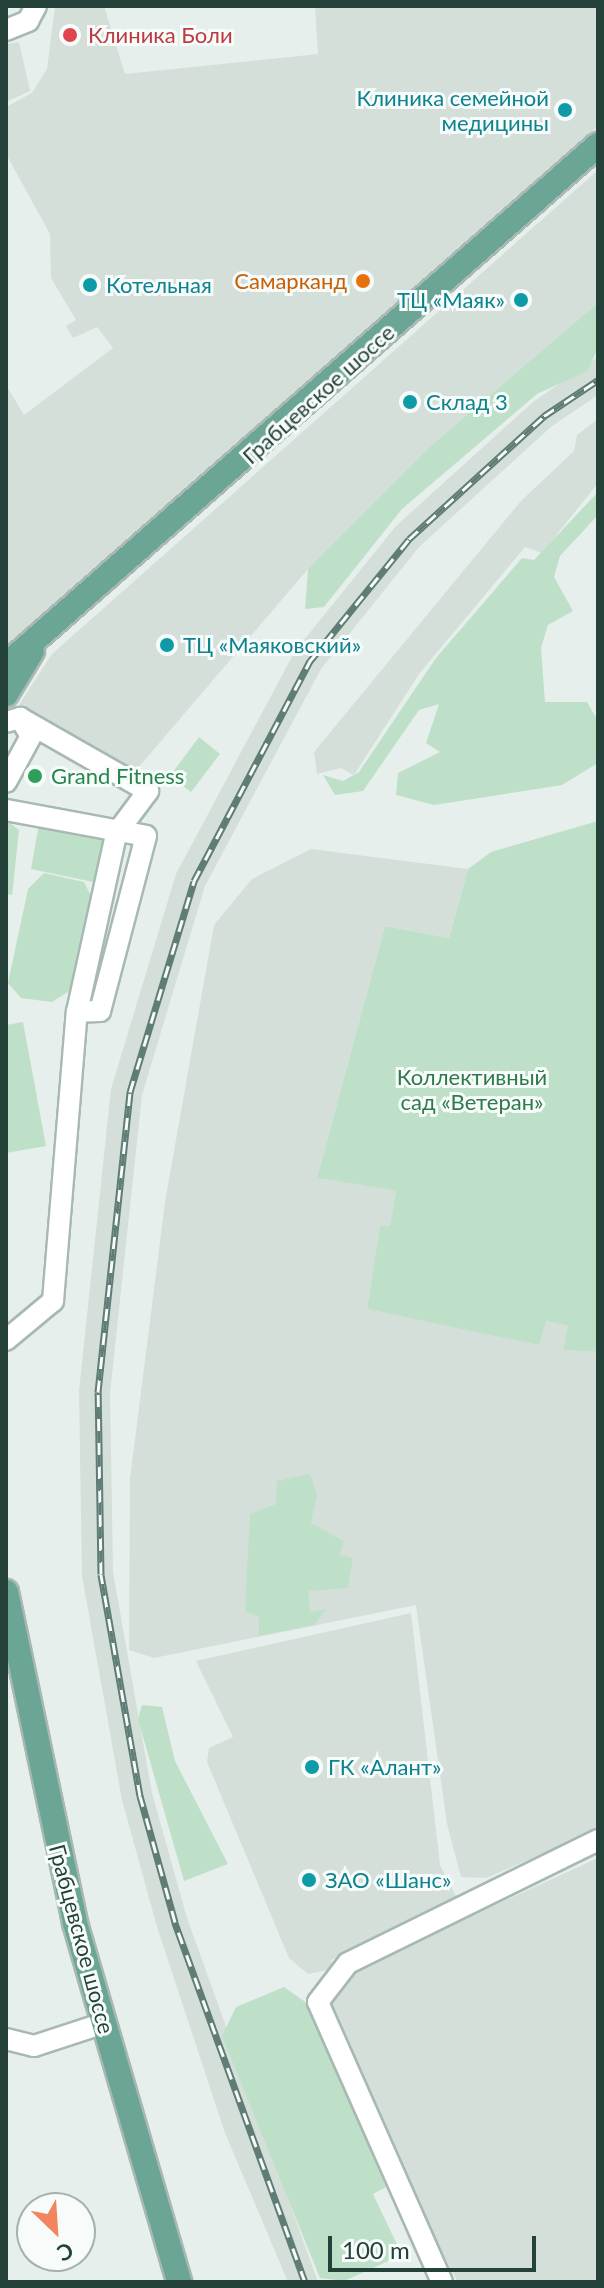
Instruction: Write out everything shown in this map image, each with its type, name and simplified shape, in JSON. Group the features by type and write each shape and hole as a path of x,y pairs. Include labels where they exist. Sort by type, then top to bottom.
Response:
{"main road":[{"name":"Грабцевское шоссе","path":"37,642 598,145"},
{"path":"6,665 37,642"},
{"path":"6,694 37,642"},
{"name":"Грабцевское шоссе","path":"6,1592 41,1778 104,2023 179,2282"}],"street":[{"path":"6,30 28,21 36,6"},
{"path":"6,782 31,736 13,720"},
{"path":"6,1340 53,1301 77,1012 116,834 148,791 13,720"},
{"path":"6,810 116,834 146,836 100,1011 77,1012"},
{"path":"442,2282 318,2002 348,1963 598,1840"},
{"path":"6,2039 34,2046 104,2023"}],"shaded area":[{"path":"55,6 104,6 125,74 318,54 315,6 598,6 598,126 6,649 6,385 24,415 113,348 97,327 73,338 66,326 76,320 51,278 50,234 6,154 6,107 32,93 47,69"},
{"path":"19,42 30,91 6,102 6,44"},
{"path":"598,170 598,303 308,569 138,768 103,761 15,711 52,654"},
{"path":"598,357 598,395 552,426 419,547 321,669 205,886 142,1095 110,1393 113,1572 152,1793 187,1918 318,2282 288,2282 225,2133 157,1927 122,1800 82,1576 79,1391 111,1089 176,874 295,651 396,526 533,402"},
{"path":"598,419 598,483 542,553 525,547 419,674 354,775 341,768 317,774 314,752 521,501 574,451 577,435"},
{"path":"311,849 468,869 449,938 385,926 317,1178 396,1191 390,1226 380,1225 367,1309 539,1344 545,1321 569,1326 563,1350 598,1352 598,1830 486,1878 461,1877 447,1824 416,1605 154,1658 129,1650 130,1479 165,1202 214,925 252,879"},
{"path":"411,1613 440,1865 458,1900 331,1960 333,1969 308,1974 289,1958 207,1762 209,1748 233,1737 196,1661"},
{"path":"598,1858 598,2282 458,2282 413,2198 330,2003 337,1986 360,1967"}],"green space":[{"path":"598,303 598,349 587,371 537,394 402,509 324,607 305,609 308,569 431,446"},
{"path":"598,492 598,515 560,556 554,577 573,611 548,625 541,648 545,702 587,702 598,721 598,763 562,785 434,805 396,795 398,773 440,752 426,743 439,704 419,710 363,791 335,795 323,775 343,781 359,772 436,658 522,558 534,560"},
{"path":"199,737 220,754 191,792 170,776"},
{"path":"6,820 19,830 12,895 6,894"},
{"name":"Коллективный сад «Ветеран»","path":"598,821 598,1352 563,1350 568,1326 546,1321 539,1345 367,1309 380,1225 390,1226 396,1191 317,1178 385,926 449,938 468,869 491,852"},
{"path":"39,824 104,838 93,882 31,869"},
{"path":"44,873 84,882 91,896 71,990 52,1002 21,998 8,983 28,889"},
{"path":"23,1022 46,1146 6,1153 6,1025"},
{"path":"310,1474 317,1494 311,1523 344,1541 340,1555 353,1558 348,1588 308,1591 310,1612 326,1609 314,1625 259,1636 259,1617 245,1611 250,1514 276,1504 277,1481"},
{"path":"142,1705 162,1707 175,1761 228,1864 184,1881 138,1719"},
{"path":"284,1987 311,2006 386,2187 373,2194 402,2255 344,2281 320,2278 222,2036 236,2007"}],"railway":[{"path":"305,2282 175,1922 140,1796 101,1574 98,1392 130,1092 194,881 310,661 409,539 544,416 598,380"}],"place":[{"name":"Клиника Боли","path":"70,35"},
{"name":"Клиника семейной медицины","path":"565,110"},
{"name":"Самарканд","path":"363,281"},
{"name":"Котельная","path":"90,285"},
{"name":"ТЦ «Маяк»","path":"521,300"},
{"name":"Склад 3","path":"410,402"},
{"name":"ТЦ «Маяковский»","path":"167,645"},
{"name":"Grand Fitness","path":"35,776"},
{"name":"ГК «Алант»","path":"312,1767"},
{"name":"ЗАО «Шанс»","path":"309,1880"}]}
